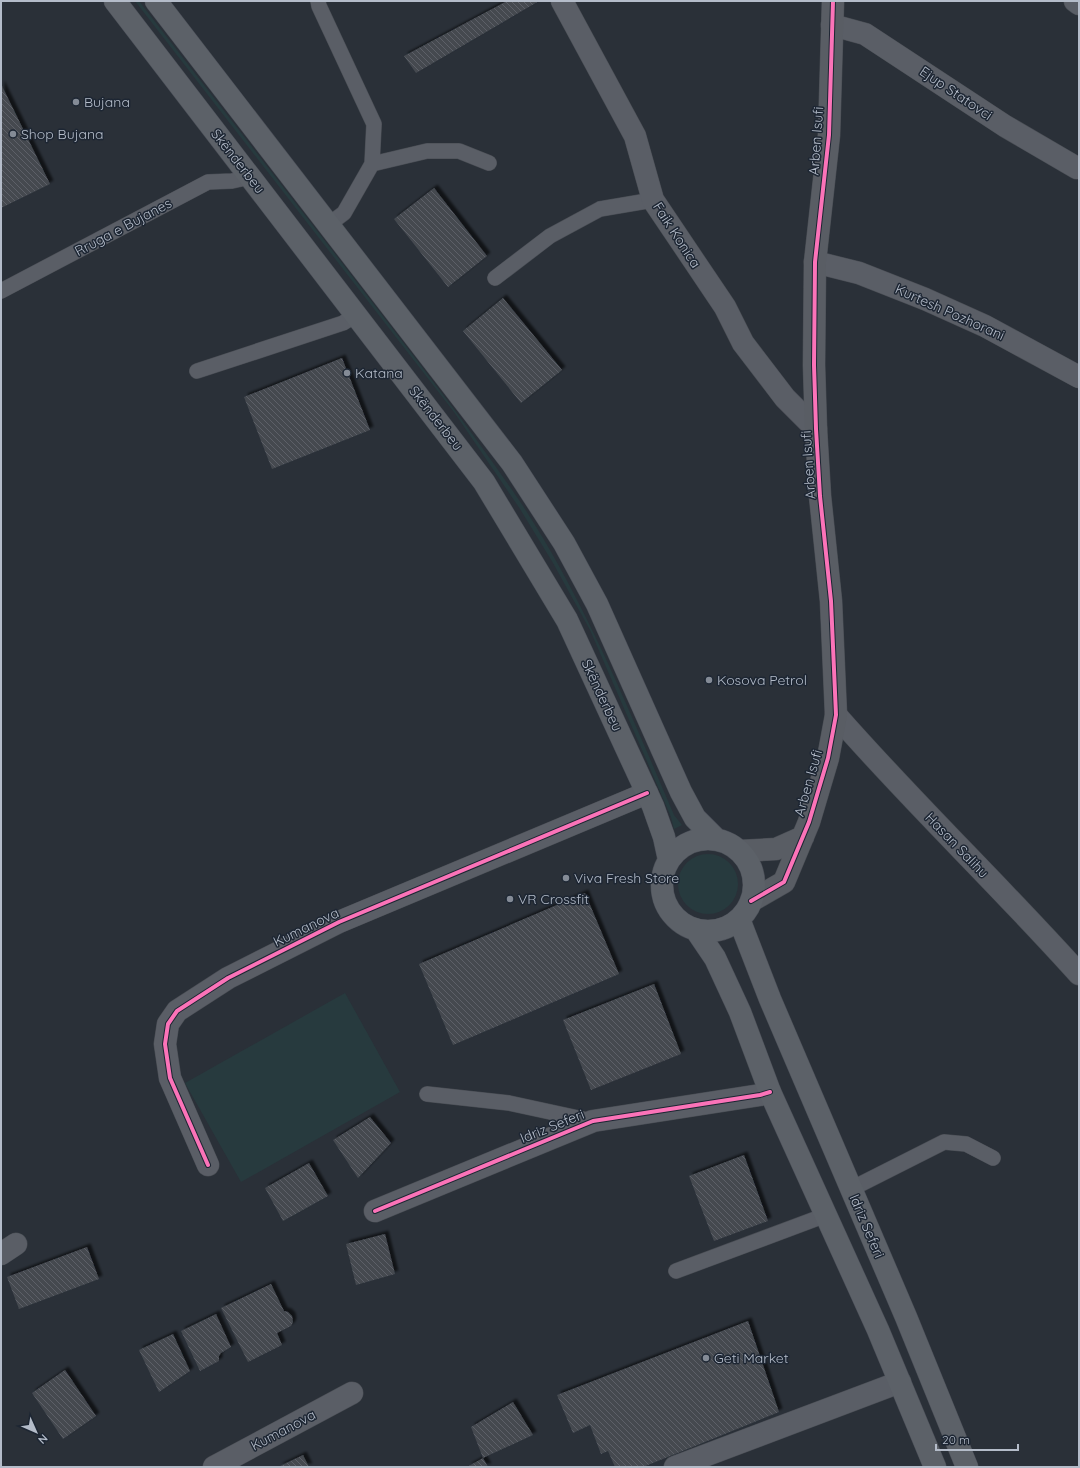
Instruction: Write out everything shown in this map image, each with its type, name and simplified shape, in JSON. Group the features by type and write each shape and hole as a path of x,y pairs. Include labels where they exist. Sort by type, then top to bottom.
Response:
{"main road":[{"name":"Skënderbeu","path":"115,1 484,482 567,620 647,793 664,837 669,860"},
{"path":"156,1 512,463 564,543 596,604 681,792 695,818 716,839"},
{"path":"702,839 716,839 729,843 740,851 748,862 753,874 754,888 751,901 739,919 723,928 710,931 696,930 675,918 663,896 662,884 664,871 669,860 678,850 690,842 702,839"},
{"name":"Idriz Seferi","path":"739,919 770,999 906,1317 967,1467"},
{"path":"696,930 715,958 737,1005 770,1092 878,1330 935,1467"}],"street":[{"name":"Faik Konica","path":"562,1 635,136 653,200 724,307 743,343 785,398 816,429"},
{"name":"Arben Isufi","path":"751,901 784,882 803,837 828,758 836,715 831,602 820,496 814,365 815,262 829,134 833,1"},
{"path":"1075,1 1079,4"},
{"name":"Ejup Statovci","path":"832,25 865,34 1005,126 1077,168"},
{"name":"Kurtesh Pozhorani","path":"815,262 858,273 925,299 986,326 1079,377"},
{"name":"Hasan Salihu","path":"836,715 910,797 1042,932 1079,974"},
{"name":"Kumanova","path":"208,1165 170,1078 165,1044 168,1024 177,1011 228,978 339,922 647,793"},
{"name":"Arben Isufi","path":"740,851 776,849 803,837"},
{"name":"Idriz Seferi","path":"375,1211 593,1121 760,1095 770,1092"},
{"path":"675,1467 900,1382"},
{"name":"Kumanova","path":"214,1467 352,1393"}],"lane":[{"path":"318,1 374,124 372,164 344,213 328,225"},
{"path":"372,164 427,151 459,151 489,164"},
{"name":"Rruga e Bujanes","path":"1,291 208,182 232,181 250,176"},
{"path":"496,278 550,236 600,209 653,200"},
{"path":"197,371 343,323 356,315"},
{"path":"428,1094 509,1103 593,1121"},
{"path":"851,1189 944,1142 966,1144 993,1158"},
{"path":"676,1271 826,1215"}],"green space":[{"path":"135,1 139,1 401,340 463,422 523,506 567,580 587,619 623,697 674,815 682,825 674,829 671,817 590,630 553,563 520,509 454,412"},
{"path":"708,854 725,859 733,867 738,884 733,901 725,909 708,914 691,909 683,901 678,884 683,867 691,859"},
{"path":"345,993 400,1092 241,1182 185,1083"}],"building":[{"path":"507,1 539,1 416,73 404,56"},
{"name":"Shop Bujana","path":"1,84 50,184 1,208"},
{"path":"434,188 487,256 448,287 394,219"},
{"path":"503,298 562,370 521,403 463,331"},
{"path":"342,358 370,430 272,469 244,397"},
{"path":"585,893 619,974 453,1045 419,964"},
{"path":"654,984 681,1054 591,1090 563,1020"},
{"path":"370,1117 391,1143 358,1178 333,1140"},
{"path":"744,1155 768,1221 714,1241 689,1176"},
{"path":"309,1163 328,1196 283,1221 265,1188"},
{"path":"385,1234 395,1274 356,1285 346,1244"},
{"path":"87,1247 99,1279 19,1309 7,1277"},
{"path":"271,1284 284,1311 288,1312 292,1316 293,1322 291,1326 277,1333 282,1345 248,1362 221,1308"},
{"path":"216,1314 231,1347 221,1353 219,1356 219,1361 200,1371 181,1331"},
{"name":"Geti Market","path":"748,1321 779,1412 643,1467 615,1467 608,1451 601,1454 590,1425 573,1433 557,1395"},
{"path":"173,1334 190,1371 159,1392 139,1350"},
{"path":"65,1370 96,1416 63,1439 32,1393"},
{"path":"513,1402 533,1435 483,1458 471,1427"},
{"path":"303,1455 309,1467 278,1467"},
{"path":"483,1458 488,1467 467,1467"}],"cycle path":[{"path":"751,901 784,882 809,822 828,758 836,715 831,601 820,496 814,365 815,262 829,135 833,1"},
{"path":"208,1165 170,1078 165,1044 168,1024 177,1011 228,978 339,922 647,793"},
{"path":"375,1211 593,1121 760,1095 770,1092"}],"place":[{"name":"Bujana","path":"76,102"},
{"name":"Shop Bujana","path":"13,134"},
{"name":"Katana","path":"347,373"},
{"name":"Kosova Petrol","path":"709,680"},
{"name":"Viva Fresh Store","path":"566,878"},
{"name":"VR Crossfit","path":"510,899"},
{"name":"Geti Market","path":"706,1358"}]}
